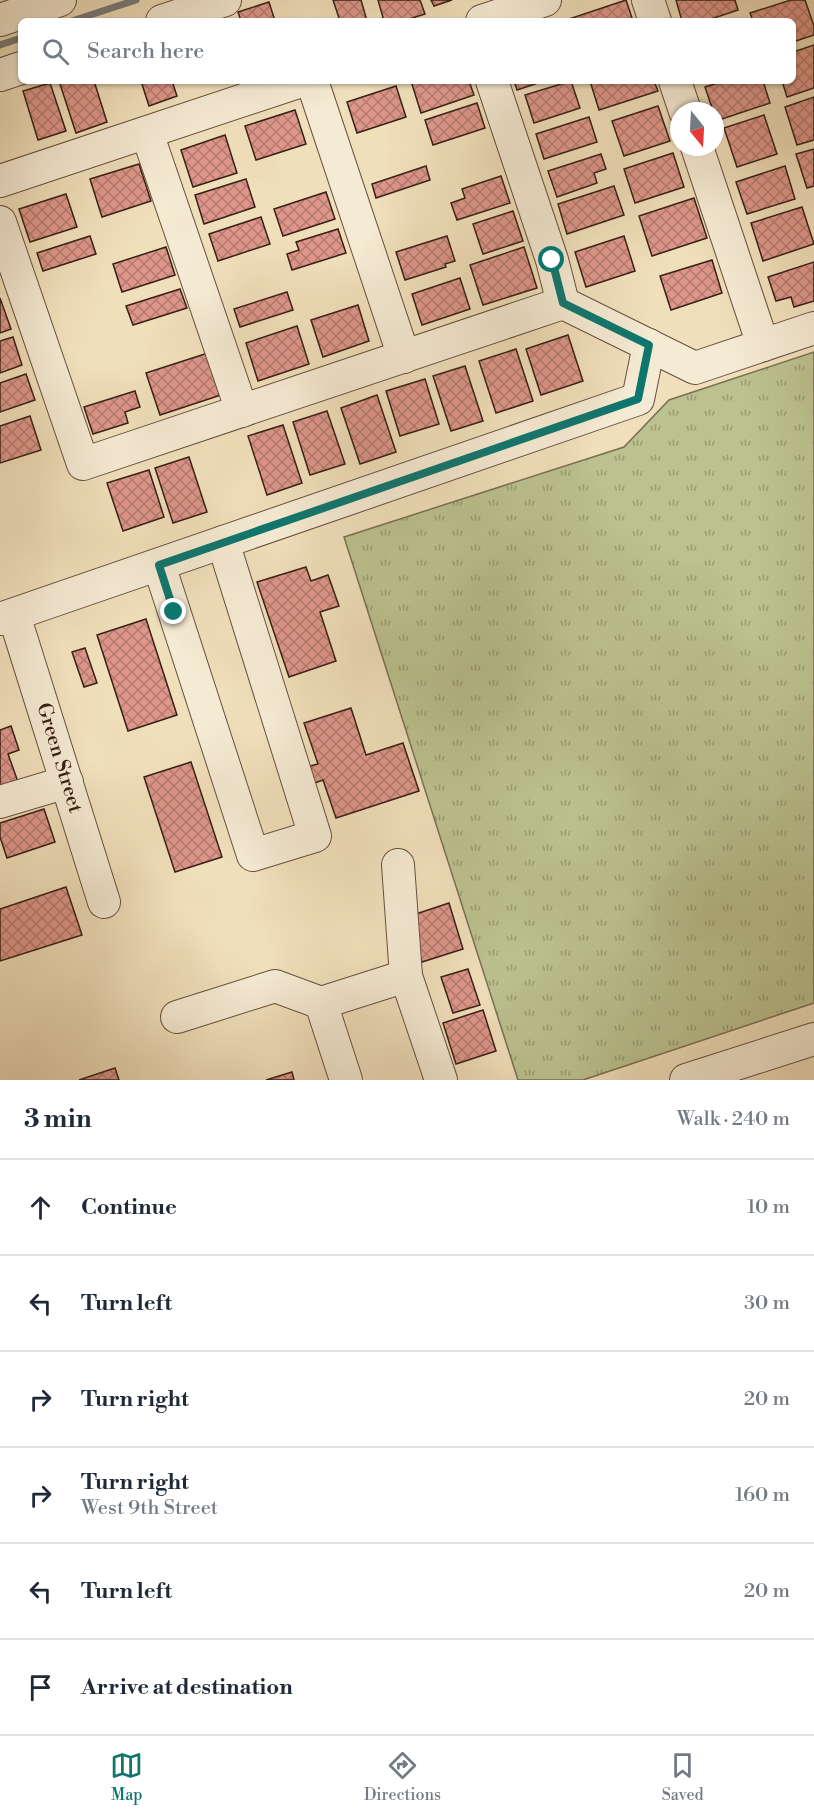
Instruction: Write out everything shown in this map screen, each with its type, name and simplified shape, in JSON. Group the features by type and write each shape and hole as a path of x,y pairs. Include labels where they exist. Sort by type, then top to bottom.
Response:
{"street":[{"path":"0,20 60,0"},
{"path":"171,18 225,0"},
{"path":"491,18 545,0"},
{"path":"648,0 654,18"},
{"path":"0,75 18,69"},
{"path":"0,181 292,84"},
{"path":"313,84 404,357"},
{"path":"493,84 552,260 563,303"},
{"path":"676,84 682,102"},
{"path":"147,133 242,411"},
{"path":"700,156 763,345"},
{"path":"0,222 83,464 563,303 695,368 814,328"},
{"path":"7,617 638,399 649,345"},
{"path":"159,565 253,855 315,836 223,543"},
{"name":"Green Street","path":"7,617 67,782 104,902"},
{"path":"0,802 67,782"},
{"path":"398,865 406,976 441,1080"},
{"path":"177,1017 275,986 321,1003 406,976"},
{"path":"321,1003 346,1080"},
{"path":"687,1080 814,1039"}],"green space":[{"path":"814,352 814,1003 583,1080 518,1080 344,537 624,447 669,400"}],"building":[{"path":"333,0 361,0 366,18 339,18"},
{"path":"378,0 420,0 425,14 412,18 383,18"},
{"path":"431,0 452,0 434,6"},
{"path":"626,0 632,18 572,18"},
{"path":"676,0 735,0 738,10 714,18 681,18"},
{"path":"791,0 805,0 814,26 814,35 796,41 796,18 752,18 750,13"},
{"path":"269,2 274,18 240,18 238,12"},
{"path":"814,45 814,88 787,97 783,84 796,84 796,51"},
{"path":"50,84 66,131 38,140 23,91"},
{"path":"60,84 95,84 107,122 76,133"},
{"path":"142,84 173,84 177,96 149,106"},
{"path":"412,84 470,84 474,95 421,113"},
{"path":"515,84 535,84 517,90"},
{"path":"561,84 572,84 580,108 534,123 525,95"},
{"path":"591,84 655,84 658,91 599,110"},
{"path":"714,84 764,84 770,103 724,118 724,102 710,102 705,87"},
{"path":"396,86 406,117 357,133 347,102"},
{"path":"814,97 814,140 797,145 785,107"},
{"path":"477,103 485,128 433,145 425,120"},
{"path":"658,106 670,141 624,156 612,121"},
{"path":"295,110 306,144 256,160 245,126"},
{"path":"764,115 777,154 737,167 724,128"},
{"path":"589,117 597,142 544,159 536,134"},
{"path":"225,135 237,173 193,187 181,150"},
{"path":"814,149 814,186 807,188 796,154"},
{"path":"601,154 606,169 594,173 597,183 557,197 548,171"},
{"path":"670,154 670,156 674,156 684,187 635,203 624,169"},
{"path":"139,164 151,201 102,217 90,179"},
{"path":"426,166 430,180 376,198 372,184"},
{"path":"785,166 795,199 747,214 736,182"},
{"path":"501,176 510,203 457,220 451,203 465,198 462,189"},
{"path":"246,179 255,207 204,224 195,195"},
{"path":"614,186 624,215 567,234 558,204"},
{"path":"326,192 335,219 283,236 274,209"},
{"path":"66,194 77,227 30,242 19,209"},
{"path":"694,198 707,238 652,256 639,216"},
{"path":"802,207 814,244 763,261 751,223"},
{"path":"513,211 523,241 483,254 473,224"},
{"path":"261,217 270,244 218,261 209,234"},
{"path":"338,229 346,253 292,270 287,254 299,250 296,242"},
{"path":"90,236 96,254 43,271 37,253"},
{"path":"447,236 455,261 445,264 446,267 405,280 396,252"},
{"path":"624,236 635,271 586,287 575,252"},
{"path":"166,247 175,275 122,292 113,264"},
{"path":"524,247 537,288 483,305 470,265"},
{"path":"712,260 722,293 671,310 660,276"},
{"path":"814,262 814,301 794,307 791,297 776,301 768,277"},
{"path":"460,278 470,309 422,325 412,294"},
{"path":"180,289 187,308 133,325 126,306"},
{"path":"287,292 293,310 240,327 234,309"},
{"path":"0,298 11,329 0,333"},
{"path":"358,305 369,341 323,357 311,320"},
{"path":"297,326 309,364 258,381 246,343"},
{"path":"568,335 583,381 541,395 526,349"},
{"path":"13,337 22,365 0,373 0,341"},
{"path":"516,349 533,401 496,413 479,361"},
{"path":"208,353 221,395 160,415 146,373"},
{"path":"465,366 483,421 451,431 433,376"},
{"path":"26,374 35,400 0,412 0,383"},
{"path":"425,379 439,424 400,436 386,391"},
{"path":"135,391 140,407 125,412 128,423 93,434 84,407"},
{"path":"377,395 396,452 360,464 341,408"},
{"path":"327,411 345,464 310,475 293,422"},
{"path":"30,416 41,450 0,463 0,426"},
{"path":"283,425 302,483 267,495 248,436"},
{"path":"189,457 207,512 173,523 155,468"},
{"path":"149,470 164,517 123,531 107,483"},
{"path":"306,567 311,581 328,575 339,606 320,612 336,661 289,677 257,582"},
{"path":"146,619 177,715 128,731 97,635"},
{"path":"85,648 97,683 84,687 72,652"},
{"path":"351,708 366,755 403,743 419,791 336,818 323,780 312,784 306,767 318,764 304,723"},
{"path":"11,726 19,750 8,754 18,782 0,788 0,730"},
{"path":"191,762 222,857 175,872 144,777"},
{"path":"44,809 55,842 7,858 0,837 0,823"},
{"path":"66,887 82,935 0,961 0,909"},
{"path":"449,903 463,949 422,962 407,917"},
{"path":"468,969 480,1005 453,1013 441,977"},
{"path":"483,1010 496,1051 456,1064 443,1023"},
{"path":"115,1068 119,1080 79,1080"},
{"path":"292,1072 294,1080 266,1080"}],"waterway":[{"path":"81,18 136,0"},
{"path":"0,45 18,39"}],"route":[{"path":"174,612 159,565 638,399 649,345 563,303 552,260"}]}
